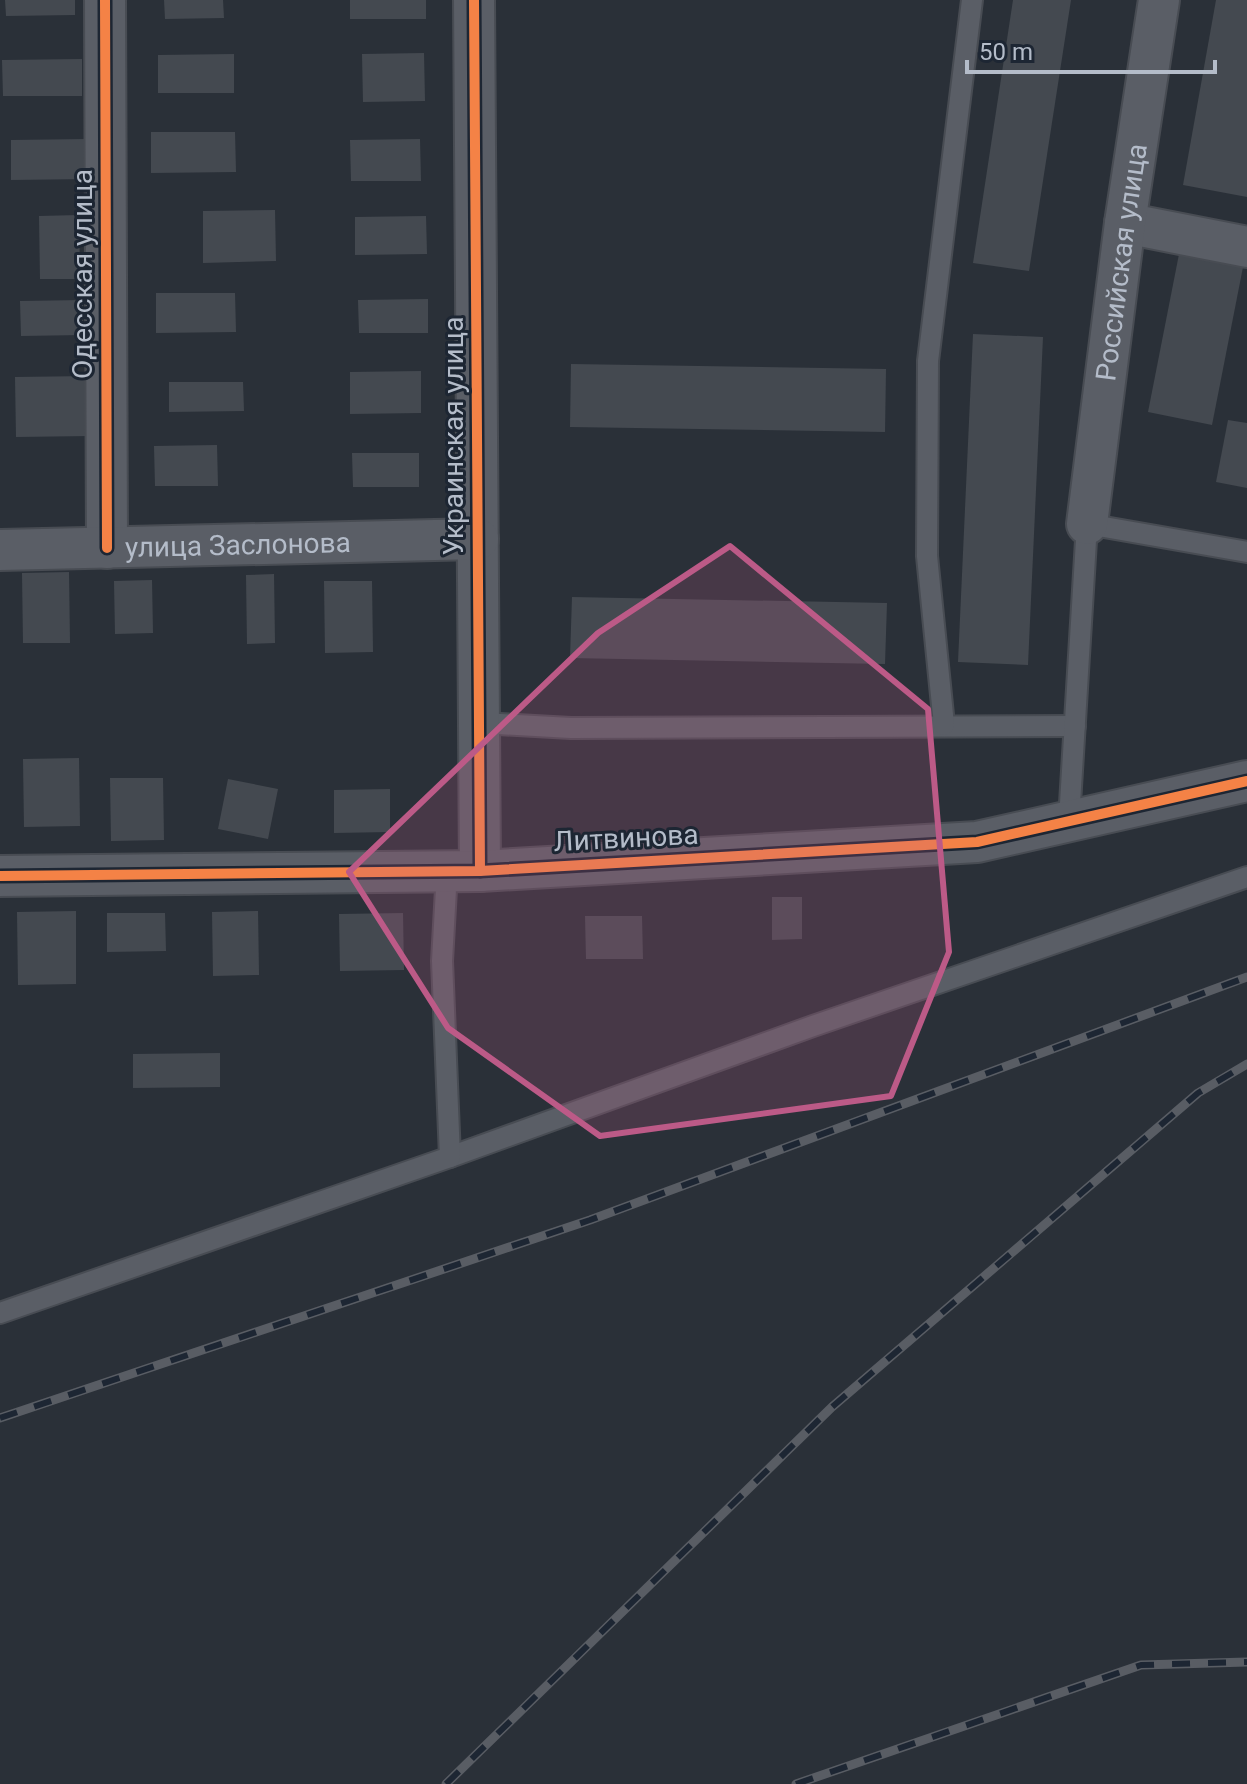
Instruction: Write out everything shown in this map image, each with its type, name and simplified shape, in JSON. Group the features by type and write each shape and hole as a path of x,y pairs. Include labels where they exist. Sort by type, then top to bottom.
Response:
{"street":[{"name":"Одесская улица","path":"105,0 107,548"},
{"name":"Украинская улица","path":"464,871 481,723 474,0"},
{"name":"Российская улица","path":"1087,524 1125,223 1159,0"},
{"path":"1125,223 1247,247"},
{"name":"улица Заслонова","path":"0,550 478,539"},
{"name":"Литвинова","path":"0,876 464,871 977,842 1247,781"}],"lane":[{"path":"944,725 927,556 928,361 972,0"},
{"path":"1069,820 1087,524 1247,552"},
{"path":"481,723 571,728 1075,726"},
{"path":"450,1157 442,961 464,871"},
{"path":"0,1313 450,1157 813,1026 1247,877"}],"highlighted area":[{"path":"730,546 928,709 949,952 891,1096 600,1136 448,1028 349,872 598,633"}],"building":[{"path":"5,0 75,0 75,15 6,16"},
{"path":"164,0 223,0 224,18 165,19"},
{"path":"350,0 426,0 426,19 350,19"},
{"path":"1013,0 1071,0 1029,271 973,263"},
{"path":"1216,0 1247,0 1247,197 1183,185"},
{"path":"424,53 425,101 363,102 362,54"},
{"path":"234,54 234,93 158,93 158,55"},
{"path":"82,59 82,96 3,96 2,60"},
{"path":"151,132 235,132 236,172 151,173"},
{"path":"89,139 90,179 11,180 11,140"},
{"path":"420,139 421,181 351,181 350,140"},
{"path":"275,210 276,261 203,263 203,211"},
{"path":"79,215 80,279 40,279 39,216"},
{"path":"426,216 427,254 355,255 355,217"},
{"path":"1180,249 1244,262 1212,425 1148,412"},
{"path":"156,293 235,293 236,332 156,333"},
{"path":"428,299 428,333 359,333 358,300"},
{"path":"83,300 83,335 21,336 20,301"},
{"path":"973,334 1043,337 1028,665 958,662"},
{"path":"571,364 886,369 885,432 570,427"},
{"path":"421,371 421,413 350,414 350,372"},
{"path":"90,376 91,436 16,437 15,377"},
{"path":"169,382 243,382 244,411 169,412"},
{"path":"1228,420 1247,423 1247,488 1216,482"},
{"path":"217,445 218,486 155,486 154,446"},
{"path":"352,453 419,453 419,487 353,487"},
{"path":"69,572 70,643 23,643 22,573"},
{"path":"274,574 275,643 247,644 246,575"},
{"path":"152,580 153,633 115,634 114,581"},
{"path":"324,581 372,581 373,652 325,653"},
{"path":"572,597 887,603 885,664 570,658"},
{"path":"79,758 80,826 24,827 23,759"},
{"path":"110,778 163,778 164,840 111,841"},
{"path":"228,779 278,789 268,839 218,829"},
{"path":"390,789 390,832 334,833 334,790"},
{"path":"772,897 802,897 802,939 772,940"},
{"path":"76,911 76,984 18,985 17,912"},
{"path":"258,911 259,975 213,976 212,912"},
{"path":"107,913 165,913 166,951 107,952"},
{"path":"403,913 404,970 340,971 339,914"},
{"path":"585,916 642,916 643,959 586,959"},
{"path":"220,1053 220,1087 133,1088 133,1054"}],"railway":[{"path":"0,1418 590,1220 1247,977"},
{"path":"446,1784 832,1407 1198,1093 1247,1064"},
{"path":"796,1784 1141,1665 1247,1662"}],"cycle path":[{"path":"105,0 107,548"},
{"path":"474,0 480,871"},
{"path":"0,876 480,871 977,842 1247,781"}]}
